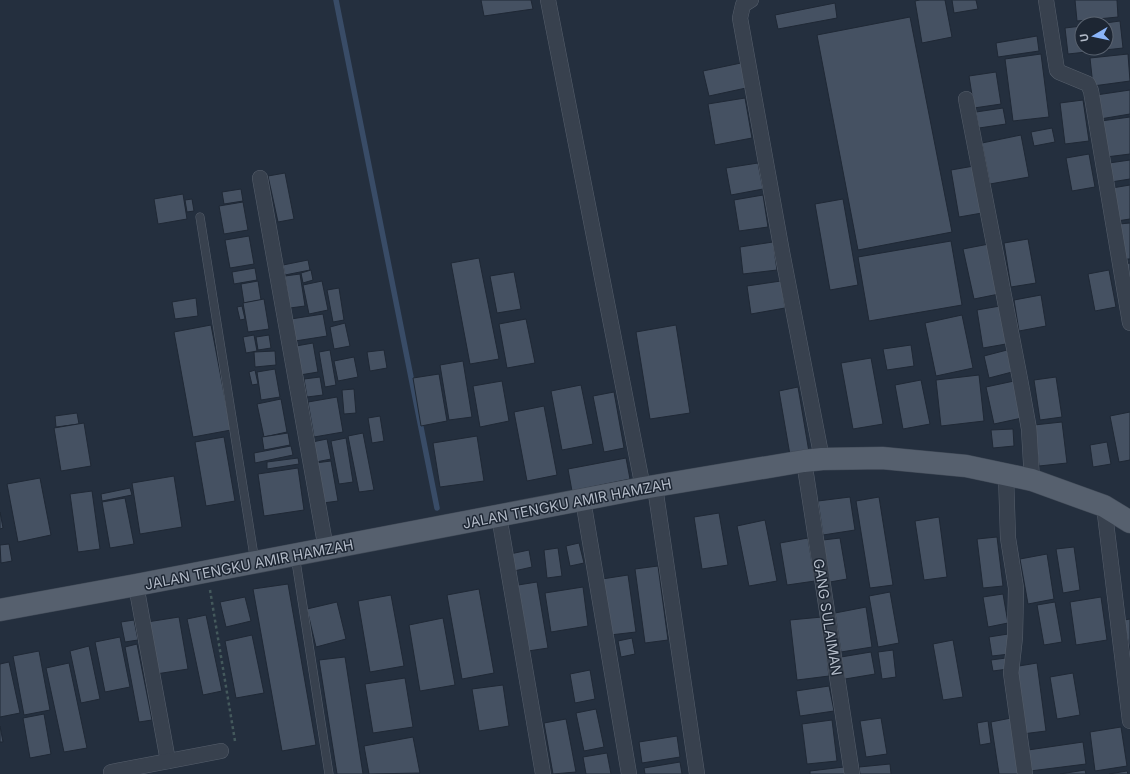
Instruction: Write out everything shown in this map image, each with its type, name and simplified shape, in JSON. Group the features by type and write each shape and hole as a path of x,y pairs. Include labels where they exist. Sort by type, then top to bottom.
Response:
{"main road":[{"name":"JALAN TENGKU AMIR HAMZAH","path":"0,610 136,586 717,474 813,460 882,458 966,466 1032,480 1104,506 1130,522"}],"street":[{"path":"548,0 649,487 698,774"},
{"name":"GANG SULAIMAN","path":"751,0 743,5 740,18 784,260 813,460 852,774"},
{"path":"1046,0 1057,70 1088,84 1091,91 1130,323"},
{"path":"966,99 1029,430 1032,480"},
{"path":"260,178 326,549"},
{"path":"1006,475 1008,538 1016,588 1014,643 1011,673 1025,774"},
{"path":"583,500 629,774"},
{"path":"1104,506 1130,720"},
{"path":"499,516 543,774"},
{"path":"136,586 168,761"},
{"path":"111,772 221,751"}],"lane":[{"path":"200,217 256,562"},
{"path":"295,555 329,774"}],"path":[{"path":"207,572 235,742 234,746 230,749 221,751"}],"building":[{"path":"481,0 531,0 533,9 484,16"},
{"path":"945,0 952,37 922,43 915,1"},
{"path":"952,0 976,0 978,9 954,13"},
{"path":"1075,0 1117,0 1118,17 1077,16"},
{"path":"835,3 837,18 778,29 775,15"},
{"path":"910,17 952,232 858,250 817,35"},
{"path":"1120,21 1123,48 1114,49 1114,22"},
{"path":"1074,27 1074,53 1068,54 1065,28"},
{"path":"1037,36 1039,51 998,57 996,43"},
{"path":"1041,54 1049,117 1013,121 1005,59"},
{"path":"1128,54 1130,81 1093,86 1090,58"},
{"path":"741,63 746,88 709,96 703,71"},
{"path":"996,72 1001,104 974,108 969,76"},
{"path":"1130,90 1130,114 1100,119 1096,95"},
{"path":"745,98 752,138 715,145 708,104"},
{"path":"1083,100 1089,141 1065,144 1060,103"},
{"path":"1003,108 1006,124 979,128 976,112"},
{"path":"1130,117 1130,154 1106,157 1101,121"},
{"path":"1052,128 1055,142 1034,146 1031,132"},
{"path":"1021,135 1029,177 990,184 982,143"},
{"path":"1089,154 1095,187 1072,191 1066,158"},
{"path":"1130,160 1130,179 1111,182 1109,163"},
{"path":"758,163 763,189 731,195 726,168"},
{"path":"974,166 982,213 959,217 951,170"},
{"path":"285,173 294,219 278,222 268,176"},
{"path":"1130,185 1130,219 1117,221 1112,188"},
{"path":"241,189 243,201 224,204 222,192"},
{"path":"183,194 187,219 158,224 154,199"},
{"path":"763,195 768,227 739,231 734,200"},
{"path":"192,199 194,211 187,212 185,200"},
{"path":"843,199 858,285 830,290 815,204"},
{"path":"243,202 248,230 224,234 219,206"},
{"path":"1130,223 1130,259 1125,259 1119,224"},
{"path":"249,236 254,264 230,268 225,240"},
{"path":"1028,239 1036,283 1011,287 1004,243"},
{"path":"951,241 962,305 869,321 858,257"},
{"path":"773,242 777,270 743,274 740,247"},
{"path":"989,244 999,294 974,299 963,249"},
{"path":"479,258 499,359 470,364 451,263"},
{"path":"308,260 310,270 285,275 283,265"},
{"path":"1130,263 1130,298 1124,264"},
{"path":"255,268 257,280 234,284 232,272"},
{"path":"311,270 313,280 303,283 301,273"},
{"path":"1109,270 1116,307 1095,311 1088,274"},
{"path":"514,272 521,309 497,313 490,276"},
{"path":"300,274 305,306 290,308 285,276"},
{"path":"258,281 261,300 244,303 241,284"},
{"path":"322,281 328,310 309,314 303,285"},
{"path":"781,281 785,308 751,314 747,286"},
{"path":"339,288 344,320 333,322 327,290"},
{"path":"1041,295 1046,326 1019,331 1014,300"},
{"path":"196,298 198,316 175,319 172,302"},
{"path":"264,299 269,329 248,332 243,303"},
{"path":"242,306 245,319 240,320 237,307"},
{"path":"1000,306 1006,344 983,348 977,310"},
{"path":"323,314 327,336 295,341 291,319"},
{"path":"962,315 973,368 936,376 925,323"},
{"path":"526,319 535,363 507,368 499,324"},
{"path":"345,323 350,346 334,349 330,327"},
{"path":"211,325 231,430 193,437 174,332"},
{"path":"676,325 690,413 650,419 636,332"},
{"path":"254,335 257,351 246,353 243,337"},
{"path":"269,335 271,348 258,350 256,337"},
{"path":"313,343 318,372 300,375 296,346"},
{"path":"911,345 914,366 887,370 883,349"},
{"path":"330,350 336,385 325,387 319,352"},
{"path":"384,350 387,368 370,371 367,352"},
{"path":"1007,350 1012,372 989,378 984,356"},
{"path":"275,351 276,365 255,367 254,352"},
{"path":"354,357 358,377 338,381 334,361"},
{"path":"871,358 883,424 853,429 841,363"},
{"path":"463,361 472,417 449,420 440,365"},
{"path":"275,369 280,397 261,400 257,372"},
{"path":"255,370 258,384 252,385 249,372"},
{"path":"439,374 447,421 421,426 413,378"},
{"path":"979,375 984,421 941,426 936,380"},
{"path":"320,377 323,395 307,397 304,379"},
{"path":"1056,377 1062,417 1040,420 1034,380"},
{"path":"921,380 930,424 903,429 895,385"},
{"path":"502,381 509,421 480,427 473,386"},
{"path":"1014,381 1022,418 994,424 986,387"},
{"path":"581,385 593,444 562,450 551,391"},
{"path":"798,387 809,452 790,455 779,391"},
{"path":"354,389 356,413 344,414 342,390"},
{"path":"614,392 624,448 604,452 593,396"},
{"path":"337,397 343,432 314,437 308,402"},
{"path":"281,399 287,432 264,437 257,404"},
{"path":"544,406 557,475 527,481 514,412"},
{"path":"1130,412 1130,460 1119,462 1110,416"},
{"path":"77,413 79,424 56,427 55,416"},
{"path":"380,416 384,441 372,443 368,418"},
{"path":"1062,422 1067,463 1039,466 1034,425"},
{"path":"84,423 91,466 61,471 54,428"},
{"path":"1013,429 1014,446 993,448 991,430"},
{"path":"288,433 290,445 264,450 262,437"},
{"path":"363,433 374,490 359,492 348,436"},
{"path":"477,436 484,481 440,487 433,443"},
{"path":"224,437 235,501 206,506 195,442"},
{"path":"346,438 353,482 339,484 331,441"},
{"path":"327,439 331,459 316,462 312,442"},
{"path":"1107,442 1111,464 1093,467 1090,445"},
{"path":"291,446 293,455 255,463 254,453"},
{"path":"298,458 299,464 267,469 267,462"},
{"path":"626,458 630,479 572,491 568,469"},
{"path":"331,461 338,501 323,503 315,463"},
{"path":"298,468 304,510 264,516 258,474"},
{"path":"174,476 182,527 140,534 132,483"},
{"path":"40,478 51,535 18,542 7,484"},
{"path":"130,488 132,495 102,501 101,494"},
{"path":"92,491 100,549 78,552 70,494"},
{"path":"850,497 855,530 823,535 818,501"},
{"path":"879,497 893,585 870,588 856,501"},
{"path":"125,498 134,544 110,548 102,502"},
{"path":"0,512 3,528 0,529"},
{"path":"719,513 728,565 702,569 694,517"},
{"path":"939,517 947,577 924,580 915,521"},
{"path":"765,520 777,581 749,586 737,526"},
{"path":"997,537 1003,586 983,588 977,539"},
{"path":"808,538 815,581 787,585 780,543"},
{"path":"840,538 847,579 830,582 823,540"},
{"path":"579,543 584,563 570,566 566,546"},
{"path":"9,544 12,561 1,563 0,545"},
{"path":"1074,547 1080,590 1063,593 1056,549"},
{"path":"558,548 562,576 547,578 544,550"},
{"path":"529,550 532,567 514,571 510,554"},
{"path":"1047,554 1054,599 1028,604 1020,559"},
{"path":"658,566 668,640 645,643 635,569"},
{"path":"628,575 636,632 610,635 602,579"},
{"path":"537,582 548,648 528,651 518,585"},
{"path":"288,584 316,745 282,751 253,589"},
{"path":"583,587 588,626 551,632 545,593"},
{"path":"479,589 494,673 462,679 447,595"},
{"path":"890,592 899,643 878,647 869,596"},
{"path":"1003,594 1008,623 988,627 983,597"},
{"path":"391,595 404,666 370,672 358,601"},
{"path":"245,597 251,621 226,627 220,602"},
{"path":"1101,597 1107,640 1076,645 1070,602"},
{"path":"337,602 346,639 316,647 307,609"},
{"path":"1055,602 1062,642 1044,645 1037,605"},
{"path":"866,607 872,647 841,652 835,613"},
{"path":"206,615 222,691 203,695 187,619"},
{"path":"179,617 188,669 156,674 147,622"},
{"path":"822,617 829,676 797,680 790,620"},
{"path":"443,618 455,685 420,691 409,625"},
{"path":"1130,619 1130,651 1124,620"},
{"path":"134,620 138,640 125,642 121,622"},
{"path":"1008,634 1010,654 992,656 989,637"},
{"path":"252,635 264,693 236,698 225,641"},
{"path":"120,637 130,687 105,692 95,642"},
{"path":"632,638 635,654 621,657 618,641"},
{"path":"953,640 963,697 943,700 933,644"},
{"path":"137,644 152,720 139,722 125,647"},
{"path":"89,646 100,699 81,703 70,651"},
{"path":"893,650 896,677 882,679 878,652"},
{"path":"39,651 50,710 24,715 13,656"},
{"path":"871,652 875,674 845,679 841,657"},
{"path":"345,657 363,774 337,774 319,660"},
{"path":"1006,658 1008,669 993,671 991,660"},
{"path":"9,662 20,713 0,717 0,664"},
{"path":"69,663 87,748 64,752 46,668"},
{"path":"1037,663 1046,731 1022,734 1013,667"},
{"path":"590,670 595,699 575,703 570,674"},
{"path":"1073,673 1080,715 1057,719 1050,677"},
{"path":"405,678 413,727 373,733 365,684"},
{"path":"503,685 509,726 479,731 472,689"},
{"path":"829,686 834,711 800,716 796,691"},
{"path":"596,709 604,747 584,751 576,713"},
{"path":"44,714 51,754 30,758 23,718"},
{"path":"881,718 887,754 866,757 860,721"},
{"path":"1011,718 1020,774 999,774 991,722"},
{"path":"566,719 576,772 553,774 544,723"},
{"path":"832,720 837,761 807,764 802,724"},
{"path":"988,721 991,743 980,745 977,723"},
{"path":"0,726 3,742 0,742"},
{"path":"1121,727 1127,766 1095,771 1090,732"},
{"path":"677,736 680,757 642,763 639,742"},
{"path":"413,737 420,773 369,774 364,746"},
{"path":"1083,742 1086,764 1030,771 1028,750"},
{"path":"607,753 611,774 586,774 583,757"},
{"path":"680,762 682,774 645,774 644,768"},
{"path":"890,764 891,774 860,774 859,767"},
{"path":"844,767 845,774 810,774 810,771"},
{"path":"1085,770 1086,774 1060,774"},
{"path":"1127,771 1128,774 1109,774"}],"waterway":[{"path":"336,0 437,508"}]}
